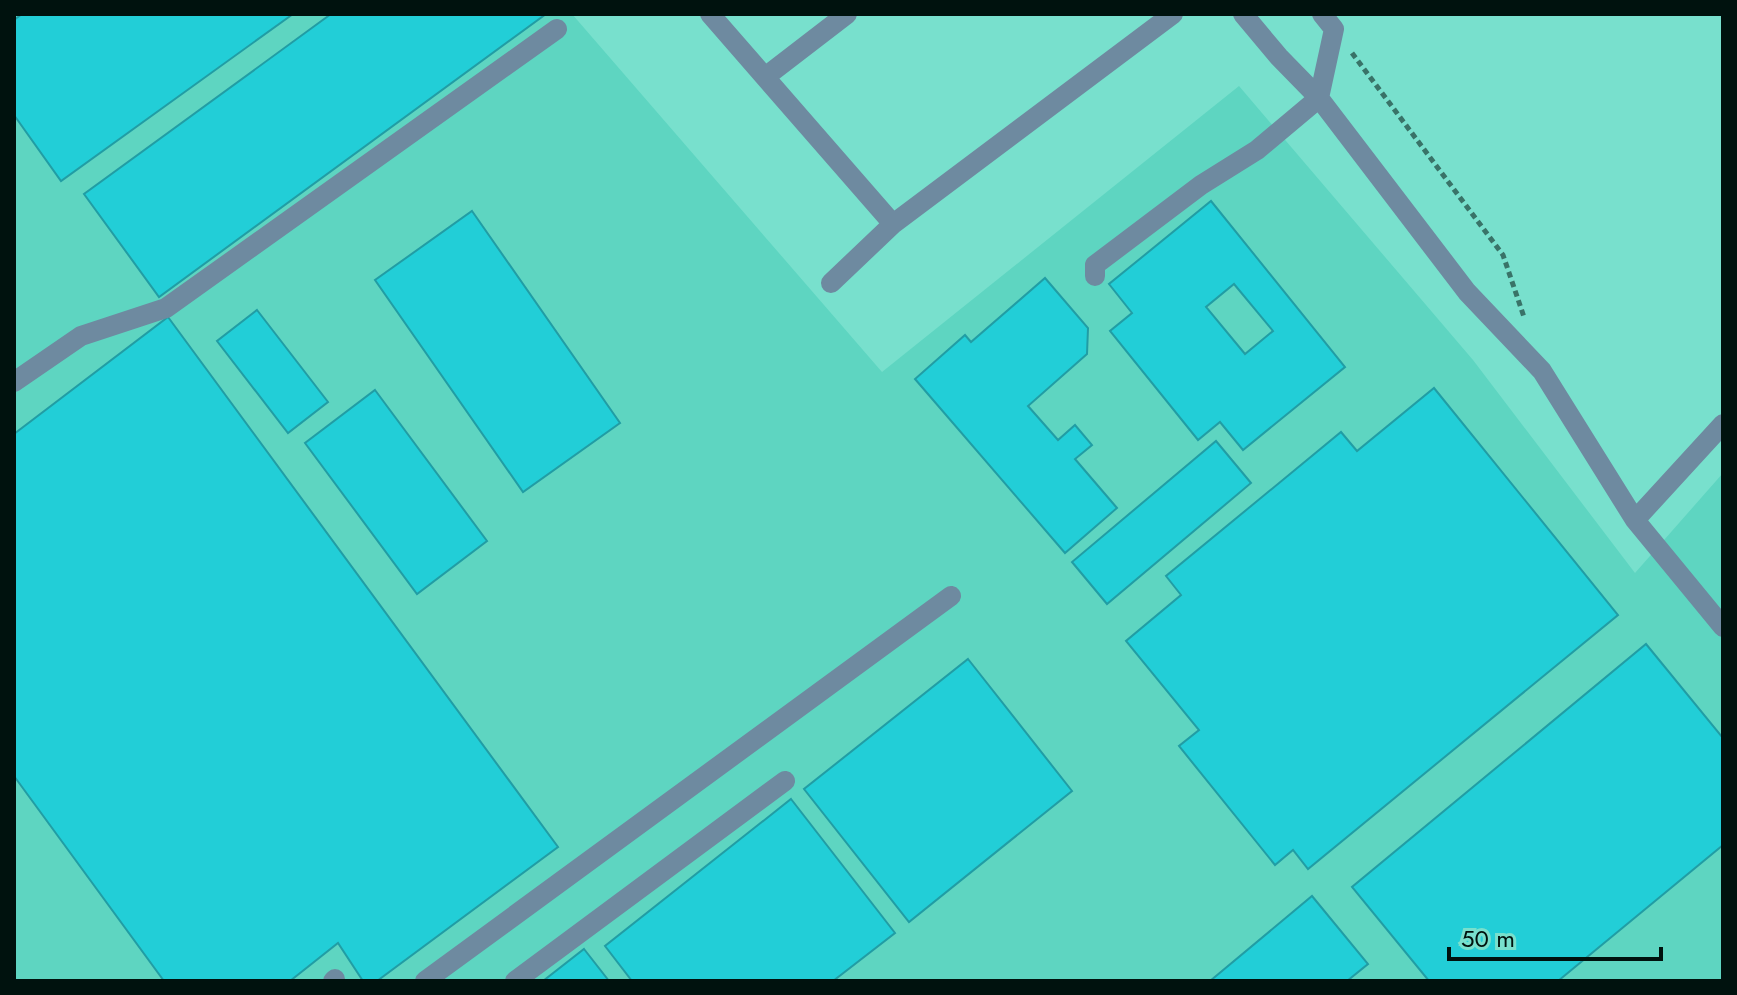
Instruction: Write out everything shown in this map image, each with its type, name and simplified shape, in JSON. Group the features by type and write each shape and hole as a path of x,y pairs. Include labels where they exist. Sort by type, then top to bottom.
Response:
{"street":[{"path":"710,14 893,224"},
{"path":"765,77 847,14"},
{"path":"831,283 893,224 1173,14"},
{"path":"1243,14 1319,98 1467,292 1542,371 1635,520 1723,627"},
{"path":"1095,276 1095,265 1201,185 1257,150 1319,98 1328,22"},
{"path":"14,382 81,336 166,308 557,29"},
{"path":"1635,520 1723,424"},
{"path":"425,981 951,596"},
{"path":"515,981 785,781"}],"path":[{"path":"1328,22 1503,255 1528,328"}],"shaded area":[{"path":"14,14 572,14 882,372 1239,86 1473,360 1635,573 1723,473 1723,981 14,981"}],"building":[{"path":"22,14 293,14 61,181 14,115 14,20"},
{"path":"331,14 546,14 159,297 84,194"},
{"path":"1211,201 1345,367 1243,450 1220,422 1198,440 1110,331 1132,313 1109,284","holes":["1234,284 1273,331 1245,354 1206,307"]},
{"path":"472,211 620,423 523,492 375,280"},
{"path":"1045,278 1088,328 1087,354 1028,406 1058,440 1075,425 1092,445 1075,459 1117,508 1065,553 915,379 965,335 971,342"},
{"path":"257,310 328,402 288,433 217,341"},
{"path":"168,317 558,847 377,981 363,981 338,943 290,981 164,981 14,776 14,434"},
{"path":"1434,388 1618,615 1308,869 1293,850 1275,865 1179,746 1199,730 1126,641 1181,595 1166,576 1341,432 1357,451"},
{"path":"375,390 487,541 417,594 305,443"},
{"path":"1216,441 1251,483 1107,604 1072,562"},
{"path":"1646,644 1723,738 1723,845 1558,981 1429,981 1352,887"},
{"path":"968,659 1072,791 909,922 804,789"},
{"path":"791,799 895,933 833,981 632,981 605,946"},
{"path":"1312,896 1368,964 1347,981 1210,981"},
{"path":"584,949 609,981 543,981"}]}
